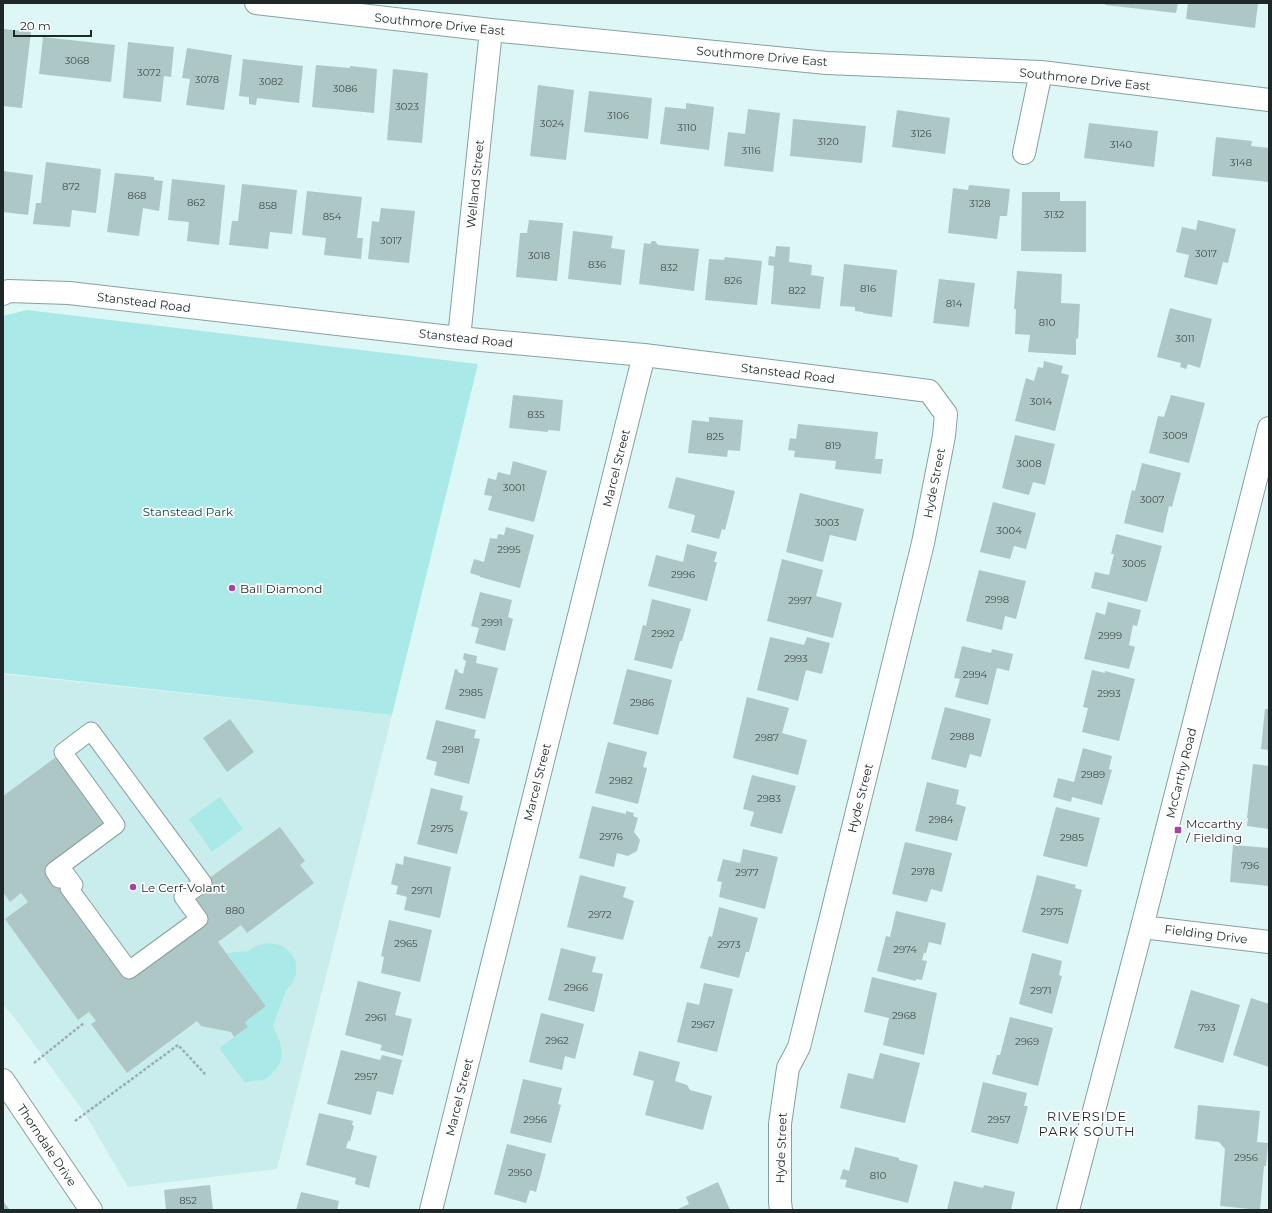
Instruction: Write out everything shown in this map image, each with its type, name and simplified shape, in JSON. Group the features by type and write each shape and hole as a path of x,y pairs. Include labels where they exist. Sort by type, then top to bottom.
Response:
{"street":[{"name":"Southmore Drive East","path":"256,3 491,30 827,63 1041,72 1269,100"},
{"name":"Welland Street","path":"459,338 491,30"},
{"path":"1024,153 1041,72"},
{"name":"Stanstead Road","path":"3,294 8,292 69,293 459,338 644,355 929,391"},
{"name":"Marcel Street","path":"431,1210 644,355"},
{"name":"Hyde Street","path":"781,1210 780,1124 788,1068 798,1047 818,969 923,542 944,436 946,414 929,391"},
{"name":"McCarthy Road","path":"1068,1210 1142,927 1269,428"},
{"path":"90,731 203,883 183,897 199,918 129,970 69,888 74,885 66,874 60,879 54,871 116,825 62,752 90,731"},
{"name":"Fielding Drive","path":"1142,927 1269,942"},
{"name":"Thorndale Drive","path":"3,1080 92,1210"}],"path":[{"path":"34,1063 84,1023"},
{"path":"75,1121 178,1045 206,1075"}],"shaded area":[{"path":"3,674 392,715 277,1169 128,1187 84,1112 3,1004"}],"green space":[{"name":"Stanstead Park","path":"27,310 478,364 392,715 3,673 3,316"},
{"path":"220,797 243,829 212,852 189,819"},
{"path":"269,943 281,945 290,952 296,962 296,974 292,984 286,990 273,1026 282,1050 282,1055 278,1066 266,1079 245,1083 219,1048 248,1027 245,1022 266,1006 227,953 248,951 258,945"}],"building":[{"path":"1105,3 1178,3 1176,13 1105,5"},
{"path":"1188,3 1258,3 1255,28 1186,19"},
{"path":"4,29 31,32 22,108 3,106"},
{"path":"43,37 115,45 111,82 39,74"},
{"path":"128,42 174,47 171,77 164,76 161,102 123,98"},
{"path":"187,48 232,55 224,110 186,105 190,79 182,78"},
{"path":"243,59 303,66 299,103 257,98 256,105 249,104 249,97 239,96"},
{"path":"316,65 350,68 350,66 377,69 374,113 312,107"},
{"path":"393,69 428,73 422,143 387,140"},
{"path":"538,85 574,90 566,160 530,156"},
{"path":"589,91 652,98 648,139 584,132"},
{"path":"686,103 714,107 709,150 660,144 665,107 686,109"},
{"path":"748,109 780,113 773,172 724,166 728,132 745,134"},
{"path":"897,110 950,118 945,154 892,147"},
{"path":"793,119 866,126 862,163 790,156"},
{"path":"1089,123 1158,131 1154,167 1084,158"},
{"path":"1216,137 1252,141 1251,146 1269,148 1269,182 1212,176"},
{"path":"46,162 101,169 96,213 72,210 70,227 33,224 36,203 41,203"},
{"path":"3,171 33,175 28,215 3,212"},
{"path":"115,173 154,177 154,180 163,181 159,211 143,208 139,236 107,232"},
{"path":"172,179 225,185 219,245 187,241 189,222 168,220"},
{"path":"242,184 297,190 292,234 270,232 268,249 229,245 232,221 238,221"},
{"path":"969,185 1010,189 1007,216 1000,216 997,239 948,233 953,188 968,190"},
{"path":"307,191 362,197 357,238 363,238 361,259 324,255 326,238 302,235"},
{"path":"1022,192 1060,192 1060,201 1086,201 1086,252 1021,251"},
{"path":"381,208 415,211 409,263 368,259 372,221 379,222"},
{"path":"529,220 563,223 557,281 516,277 520,233 527,233"},
{"path":"1198,220 1236,229 1228,263 1223,262 1217,285 1184,277 1189,255 1176,252 1182,227 1196,230"},
{"path":"573,231 613,236 611,248 625,250 621,285 568,279"},
{"path":"652,241 655,241 658,245 699,249 694,291 639,284 644,243 650,244"},
{"path":"776,246 790,247 789,262 812,265 811,275 824,277 820,309 771,304 774,266 768,265 769,256 775,257"},
{"path":"725,257 762,261 757,305 705,300 709,259 724,260"},
{"path":"844,264 897,270 892,317 855,311 855,307 840,306"},
{"path":"1017,271 1062,274 1061,303 1080,304 1078,339 1076,338 1076,355 1028,352 1030,335 1015,334 1016,309 1014,309"},
{"path":"939,279 975,283 969,327 933,323"},
{"path":"1170,308 1212,319 1200,368 1188,364 1186,369 1180,367 1181,363 1157,357"},
{"path":"1044,361 1063,366 1061,373 1069,375 1055,431 1015,421 1026,378 1034,381 1038,367 1043,368"},
{"path":"513,395 563,400 560,431 548,430 548,432 509,428"},
{"path":"1171,395 1205,403 1189,463 1149,453 1158,416 1164,417"},
{"path":"709,417 743,420 740,451 728,450 727,457 688,453 692,420 709,422"},
{"path":"798,424 878,432 875,459 883,459 881,474 835,469 836,461 794,457 795,451 788,450 790,438 796,439"},
{"path":"1015,435 1055,444 1045,485 1033,482 1029,495 1002,488"},
{"path":"513,461 547,471 534,522 488,510 492,496 484,495 488,478 496,480 498,472 510,475"},
{"path":"1142,463 1181,473 1172,507 1169,506 1163,533 1124,523 1132,490 1135,491"},
{"path":"676,477 735,491 725,530 722,529 719,539 691,532 695,515 668,508"},
{"path":"800,493 864,509 856,541 830,535 823,562 786,552"},
{"path":"993,502 1036,513 1026,549 1014,546 1010,559 980,552"},
{"path":"506,527 534,535 520,588 470,573 474,559 484,562 490,538 497,539 498,534 504,535"},
{"path":"1116,534 1162,546 1147,602 1091,588 1095,572 1109,575 1114,554 1111,554"},
{"path":"687,544 717,552 714,562 717,562 707,601 648,586 656,555 683,562"},
{"path":"782,559 823,570 816,596 842,603 833,638 767,621"},
{"path":"979,570 1026,581 1016,619 1005,616 1002,630 966,621"},
{"path":"480,592 512,600 508,617 513,619 505,651 475,643 479,628 471,626"},
{"path":"652,599 691,609 672,669 634,660 643,625 646,626"},
{"path":"1108,602 1141,610 1137,626 1133,625 1129,645 1135,647 1129,669 1084,659 1096,612 1105,615"},
{"path":"770,637 804,645 807,637 830,643 822,674 806,670 798,701 757,690"},
{"path":"962,646 991,653 992,649 1013,654 1009,671 997,668 988,705 955,697 960,679 954,678"},
{"path":"464,653 477,656 476,663 498,668 485,719 445,709 455,669 463,674 466,661 463,659"},
{"path":"627,669 672,680 658,735 613,724"},
{"path":"1092,670 1105,673 1105,671 1135,679 1119,741 1082,732 1088,708 1083,707"},
{"path":"747,697 789,708 782,733 807,740 798,775 733,758"},
{"path":"945,707 991,719 981,757 970,754 966,768 931,759"},
{"path":"1265,709 1269,709 1269,750 1261,749"},
{"path":"230,719 254,752 227,772 203,738"},
{"path":"436,720 476,730 474,738 480,739 469,784 434,775 437,762 426,759"},
{"path":"608,742 647,752 643,767 647,768 638,804 595,793"},
{"path":"1083,748 1112,756 1109,769 1112,770 1102,805 1072,797 1071,802 1053,797 1058,778 1074,782"},
{"path":"63,752 116,825 54,871 129,970 199,919 183,897 280,827 305,861 300,865 314,883 247,933 241,925 218,942 266,1006 245,1022 248,1027 234,1037 231,1032 201,1026 197,1021 127,1073 91,1024 96,1021 89,1012 78,1020 5,919 28,902 21,893 10,902 3,892 3,796"},
{"path":"1253,764 1269,766 1269,829 1247,826"},
{"path":"752,775 796,786 782,834 750,826 754,812 743,809"},
{"path":"927,782 959,790 956,804 966,807 957,841 915,831"},
{"path":"431,788 463,796 460,810 468,812 457,854 417,844"},
{"path":"592,806 626,814 626,811 634,813 633,816 638,818 634,832 640,840 637,851 628,856 617,853 614,867 579,858"},
{"path":"1056,807 1100,818 1087,867 1043,856"},
{"path":"905,842 952,853 942,892 931,889 927,902 892,894"},
{"path":"1233,845 1269,848 1269,886 1230,882"},
{"path":"743,849 778,857 765,909 719,897 722,882 717,881 723,859 740,863"},
{"path":"404,856 451,867 440,918 404,910 407,897 396,894 398,886 391,884 396,863 403,865"},
{"path":"580,875 626,887 623,897 634,901 623,940 567,927"},
{"path":"1037,875 1076,885 1075,888 1082,890 1068,944 1022,932"},
{"path":"719,907 758,918 749,952 746,952 739,978 700,968 709,936 712,937"},
{"path":"896,911 946,923 941,945 929,942 926,953 924,953 922,960 927,961 922,980 916,979 916,981 877,971 886,936 890,937"},
{"path":"389,920 432,930 420,982 381,973 384,957 381,956"},
{"path":"561,948 596,957 592,972 603,974 594,1012 548,1000"},
{"path":"1032,953 1062,961 1059,975 1062,976 1052,1014 1019,1004"},
{"path":"872,977 937,993 924,1055 883,1045 889,1018 864,1012"},
{"path":"358,981 401,992 395,1015 412,1019 403,1056 380,1050 382,1045 345,1035"},
{"path":"704,983 733,989 717,1052 677,1042 687,1002 699,1005"},
{"path":"1191,990 1240,1005 1223,1063 1174,1048"},
{"path":"1251,998 1269,1004 1269,1067 1233,1055"},
{"path":"541,1013 584,1024 575,1059 565,1056 562,1070 529,1062"},
{"path":"1010,1017 1053,1028 1038,1086 992,1074 997,1055 1000,1055"},
{"path":"341,1050 380,1060 382,1055 402,1060 393,1095 377,1091 371,1115 327,1104"},
{"path":"639,1051 680,1062 675,1081 687,1085 690,1090 712,1096 703,1130 645,1115 654,1081 633,1075"},
{"path":"880,1053 920,1063 905,1123 840,1108 848,1073 873,1079"},
{"path":"523,1079 562,1088 558,1104 561,1105 551,1143 510,1133"},
{"path":"983,1082 1027,1093 1024,1106 1028,1106 1018,1144 971,1132"},
{"path":"1198,1105 1260,1111 1257,1142 1268,1143 1266,1166 1264,1166 1260,1210 1220,1206 1225,1149 1219,1142 1195,1139"},
{"path":"319,1113 353,1121 352,1125 354,1126 350,1141 348,1141 346,1148 377,1156 369,1188 355,1184 356,1178 306,1165"},
{"path":"507,1144 546,1154 536,1192 530,1190 526,1203 494,1194"},
{"path":"855,1147 899,1158 899,1160 918,1165 908,1203 845,1187 847,1180 840,1179 843,1169 849,1171"},
{"path":"954,1181 983,1188 984,1185 1015,1192 1011,1210 947,1210"},
{"path":"718,1182 730,1210 676,1210 689,1204 686,1197"},
{"path":"210,1185 213,1210 166,1210 164,1190"},
{"path":"301,1192 339,1201 337,1210 296,1210"},
{"path":"3,1201 10,1210 3,1210"}],"place":[{"name":"Ball Diamond","path":"232,588"},
{"name":"Mccarthy / Fielding","path":"1178,830"},
{"name":"Le Cerf-Volant","path":"133,887"}],"district":[{"name":"RIVERSIDE PARK SOUTH","path":"1087,1124"}]}
